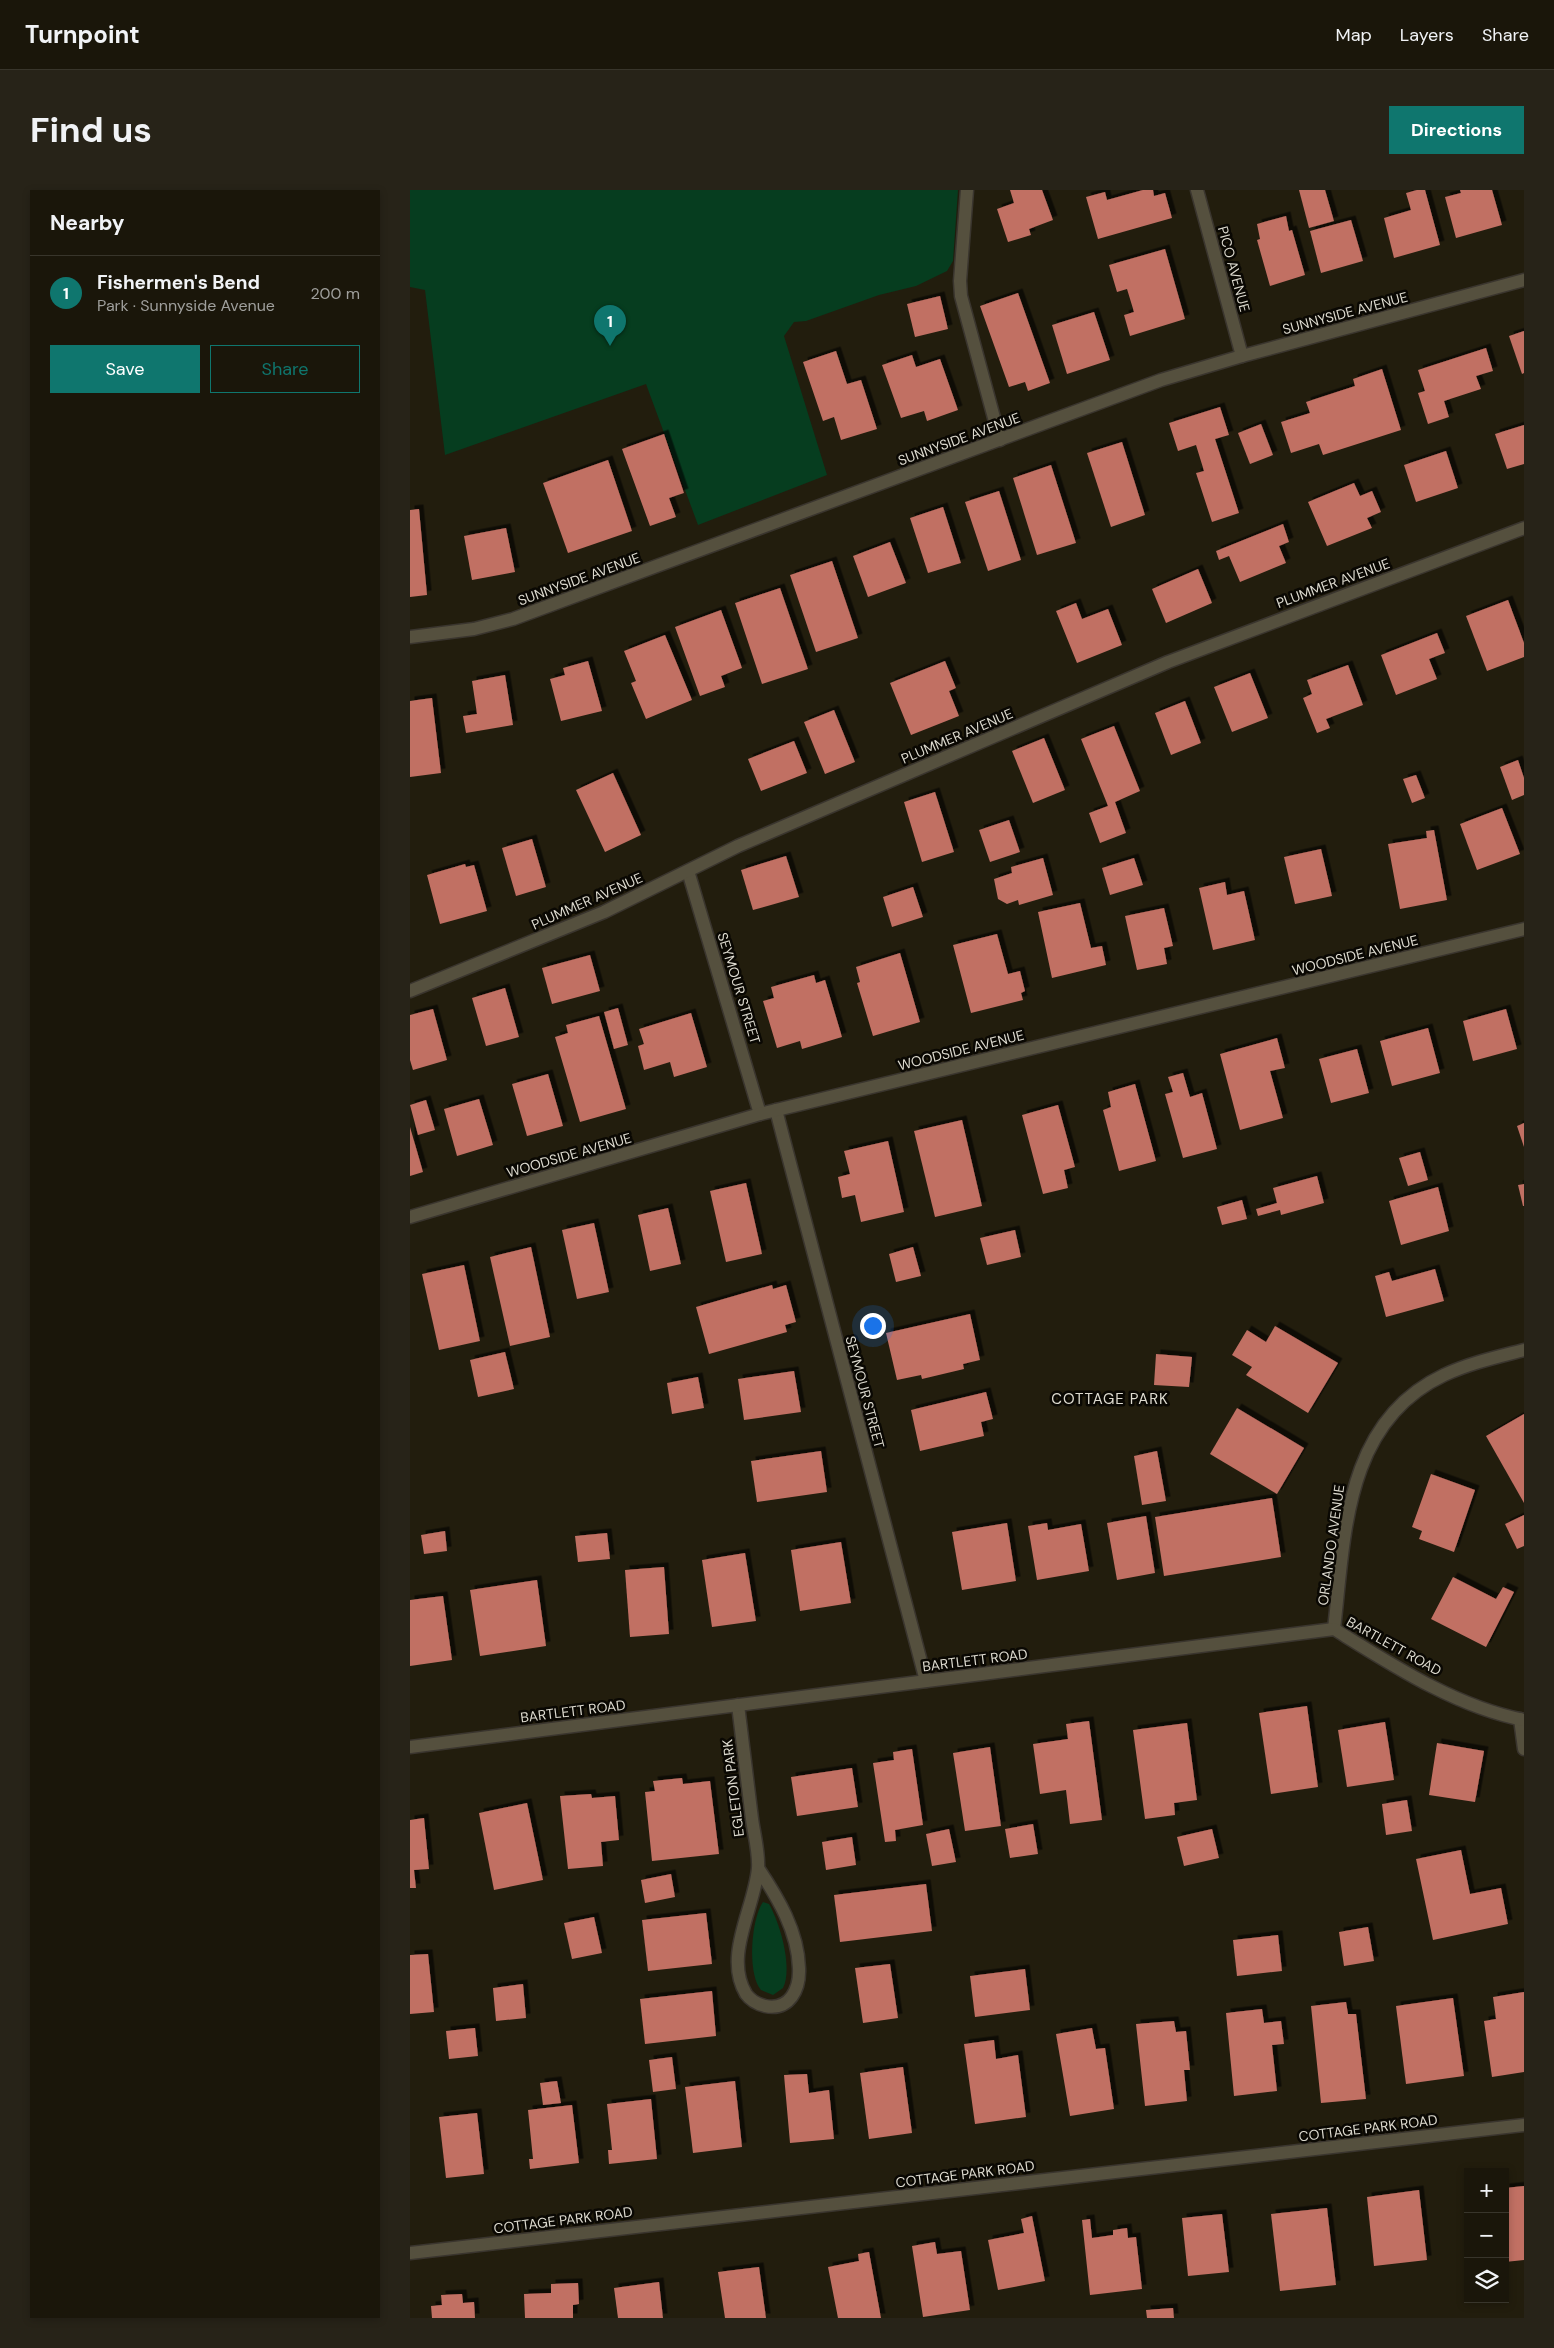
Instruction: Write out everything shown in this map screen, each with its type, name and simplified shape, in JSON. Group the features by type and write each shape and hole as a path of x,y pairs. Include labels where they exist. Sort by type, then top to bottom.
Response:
{"street":[{"path":"967,190 960,281 961,296 1000,440"},
{"name":"PICO AVENUE","path":"1197,190 1242,356"},
{"name":"SUNNYSIDE AVENUE","path":"410,637 474,629 513,619 1161,380 1242,356 1524,280"},
{"name":"PLUMMER AVENUE","path":"410,991 604,912 738,846 1168,662 1523,533"},
{"name":"SEYMOUR STREET","path":"688,871 760,1114"},
{"name":"WOODSIDE AVENUE","path":"410,1217 760,1114 1524,929"},
{"name":"SEYMOUR STREET","path":"776,1110 926,1681"},
{"name":"ORLANDO AVENUE","path":"1334,1629 1353,1489 1366,1453 1376,1436 1398,1408 1428,1384 1462,1368 1524,1350"},
{"name":"BARTLETT ROAD","path":"410,1747 1334,1629 1436,1687 1481,1707 1522,1720"},
{"name":"EGLETON PARK","path":"738,1705 758,1868 740,1949 739,1972 741,1983 752,2001 763,2006 777,2006 789,2001 794,1995 797,1988 799,1966 795,1940 785,1912 758,1868"},
{"path":"1522,1720 1524,1749"},
{"name":"COTTAGE PARK ROAD","path":"410,2253 1524,2125"}],"green space":[{"path":"410,190 958,190 953,261 947,271 916,286 879,295 806,321 794,322 784,336 827,475 698,525 646,384 445,455 425,290 410,287"},
{"path":"763,1902 769,1904 773,1912 781,1934 786,1958 786,1979 783,1988 773,1995 761,1990 754,1972 752,1960 753,1933"}],"building":[{"path":"1010,190 1042,190 1053,220 1029,229 1031,235 1008,242 997,209 1014,203"},
{"path":"1143,190 1153,190 1154,196 1165,193 1172,218 1098,239 1086,197 1105,192 1107,200"},
{"path":"1299,190 1325,190 1334,221 1309,228"},
{"path":"1425,190 1440,245 1394,258 1384,218 1411,210 1406,193"},
{"path":"1460,190 1492,190 1502,225 1456,238 1445,197 1461,193"},
{"path":"1286,216 1289,231 1292,230 1305,275 1270,286 1257,240 1260,239 1257,224"},
{"path":"1351,220 1363,261 1321,273 1310,231"},
{"path":"1165,249 1185,319 1130,336 1124,315 1134,312 1127,289 1117,292 1109,265"},
{"path":"1018,293 1050,383 1028,391 1025,382 1009,387 980,306"},
{"path":"940,296 948,329 915,337 907,304"},
{"path":"1094,312 1110,360 1067,374 1052,325"},
{"path":"1524,331 1524,373 1522,374 1509,336"},
{"path":"1486,348 1493,371 1476,376 1481,389 1444,401 1449,417 1428,424 1418,393 1425,391 1418,370"},
{"path":"836,351 847,384 861,380 877,429 841,440 834,417 823,421 803,362"},
{"path":"912,355 916,367 940,359 958,410 927,421 924,411 901,418 882,365"},
{"path":"1382,369 1401,430 1323,455 1319,444 1291,453 1281,422 1310,413 1306,402 1355,386 1353,379"},
{"path":"1220,407 1229,435 1215,439 1239,513 1212,522 1196,473 1204,471 1196,445 1178,451 1169,423"},
{"path":"1261,424 1273,455 1250,464 1238,433"},
{"path":"1524,425 1524,464 1507,469 1495,434"},
{"path":"664,434 684,493 669,498 676,517 650,526 622,449"},
{"path":"1122,442 1145,515 1111,527 1087,453"},
{"path":"1446,451 1458,488 1416,502 1404,465"},
{"path":"608,460 632,531 568,553 543,483"},
{"path":"1051,465 1076,543 1037,555 1013,478"},
{"path":"1354,483 1360,496 1372,491 1381,512 1367,518 1372,528 1327,546 1308,502"},
{"path":"999,491 1021,560 988,571 965,502"},
{"path":"943,507 961,563 928,573 910,518"},
{"path":"419,509 427,595 410,597 410,510"},
{"path":"1283,524 1289,542 1279,546 1286,563 1240,582 1229,556 1219,560 1216,551"},
{"path":"506,528 515,572 472,580 464,536"},
{"path":"890,542 906,583 868,597 853,556"},
{"path":"832,561 858,638 816,652 790,575"},
{"path":"1198,569 1212,603 1166,623 1152,589"},
{"path":"780,588 808,669 762,684 735,603"},
{"path":"1508,600 1524,643 1524,657 1487,671 1466,616"},
{"path":"1076,603 1082,619 1108,609 1122,645 1077,663 1056,611"},
{"path":"721,610 742,668 721,676 725,687 700,696 675,627"},
{"path":"1437,633 1445,653 1429,659 1437,679 1396,695 1381,655"},
{"path":"665,635 692,700 646,719 631,683 636,681 624,651"},
{"path":"588,661 602,711 561,721 550,679 565,675 563,668"},
{"path":"945,661 956,688 949,691 959,716 911,735 890,683"},
{"path":"1348,665 1363,705 1326,719 1330,728 1317,733 1303,698 1312,694 1307,680"},
{"path":"1250,673 1268,718 1232,732 1214,687"},
{"path":"505,675 513,725 466,733 463,716 477,714 472,681"},
{"path":"432,698 441,773 410,777 410,701"},
{"path":"1185,701 1201,743 1171,755 1155,713"},
{"path":"834,710 855,762 825,774 804,722"},
{"path":"1114,726 1140,791 1115,802 1126,833 1100,843 1089,813 1108,806 1081,739"},
{"path":"1044,738 1065,790 1033,803 1012,751"},
{"path":"794,741 807,773 761,791 748,759"},
{"path":"1518,760 1524,778 1524,795 1512,800 1500,767"},
{"path":"613,773 641,835 605,852 576,790"},
{"path":"1416,775 1425,798 1412,803 1403,779"},
{"path":"935,792 954,852 922,862 904,802"},
{"path":"1502,808 1520,854 1477,870 1460,824"},
{"path":"1009,820 1020,852 990,862 979,830"},
{"path":"1434,830 1447,900 1400,909 1388,844 1427,838 1426,831"},
{"path":"532,839 546,887 516,896 502,848"},
{"path":"1321,849 1332,896 1295,904 1284,857"},
{"path":"786,856 799,897 753,910 741,870"},
{"path":"1043,858 1053,895 1019,905 1018,900 1007,904 998,899 994,879 1012,873 1011,867"},
{"path":"1134,858 1143,885 1110,895 1102,868"},
{"path":"465,864 466,867 474,865 487,911 440,924 427,875"},
{"path":"1225,882 1227,895 1244,891 1255,940 1213,950 1199,888"},
{"path":"913,887 923,917 892,927 883,897"},
{"path":"1080,903 1091,948 1102,946 1106,965 1052,978 1038,912"},
{"path":"1164,908 1173,946 1164,948 1167,964 1137,970 1125,916"},
{"path":"997,934 1008,974 1020,971 1025,991 1021,993 1023,1000 971,1013 953,945"},
{"path":"900,953 920,1022 873,1036 857,983 860,982 856,967"},
{"path":"590,955 600,991 552,1004 542,968"},
{"path":"814,975 816,983 825,980 842,1037 802,1049 800,1041 777,1048 763,1001 774,998 771,987"},
{"path":"505,988 519,1037 486,1046 472,998"},
{"path":"618,1008 628,1045 614,1049 604,1012"},
{"path":"433,1009 447,1060 413,1070 410,1060 410,1015"},
{"path":"1506,1009 1517,1049 1473,1061 1463,1021"},
{"path":"691,1013 707,1067 674,1077 670,1062 644,1070 638,1046 644,1044 639,1029"},
{"path":"599,1016 626,1109 580,1122 555,1037 568,1033 566,1025"},
{"path":"1428,1028 1440,1073 1392,1086 1380,1041"},
{"path":"1277,1038 1285,1068 1270,1071 1283,1118 1240,1130 1220,1054"},
{"path":"1357,1049 1369,1093 1331,1103 1319,1059"},
{"path":"1183,1073 1190,1097 1202,1093 1217,1149 1183,1158 1165,1094 1173,1092 1168,1077"},
{"path":"548,1074 563,1126 527,1136 512,1084"},
{"path":"1135,1084 1156,1161 1119,1171 1103,1110 1111,1107 1108,1092"},
{"path":"479,1099 493,1145 457,1156 444,1109"},
{"path":"426,1100 435,1130 418,1135 410,1105"},
{"path":"1058,1105 1075,1167 1064,1170 1068,1188 1043,1194 1022,1115"},
{"path":"962,1120 982,1206 935,1217 914,1131"},
{"path":"1524,1123 1524,1147 1517,1126"},
{"path":"410,1127 423,1172 410,1176"},
{"path":"888,1141 904,1212 861,1222 855,1195 842,1198 838,1177 850,1174 844,1151"},
{"path":"1420,1152 1428,1180 1408,1186 1399,1158"},
{"path":"1317,1176 1324,1203 1281,1215 1280,1210 1258,1216 1256,1209 1277,1203 1273,1188"},
{"path":"746,1183 762,1254 726,1262 710,1191"},
{"path":"1524,1184 1524,1206 1523,1206 1518,1185"},
{"path":"1438,1187 1449,1231 1401,1245 1389,1201"},
{"path":"1242,1200 1247,1219 1222,1225 1217,1207"},
{"path":"668,1208 681,1264 650,1271 638,1215"},
{"path":"594,1223 609,1292 577,1299 562,1230"},
{"path":"1015,1230 1021,1257 987,1265 980,1238"},
{"path":"531,1247 550,1337 510,1346 490,1257"},
{"path":"913,1247 921,1276 896,1282 889,1254"},
{"path":"464,1265 480,1341 439,1350 422,1274"},
{"path":"1435,1269 1444,1301 1386,1317 1375,1276 1389,1272 1392,1281"},
{"path":"772,1285 773,1289 786,1285 796,1322 785,1325 787,1332 709,1354 696,1307"},
{"path":"970,1314 980,1360 963,1364 964,1369 922,1379 921,1375 897,1380 886,1333"},
{"path":"1275,1326 1338,1363 1308,1413 1246,1375 1252,1367 1232,1355 1247,1330 1266,1342"},
{"path":"505,1352 514,1389 478,1397 470,1360"},
{"path":"1156,1354 1192,1357 1189,1387 1154,1385"},
{"path":"794,1371 801,1412 744,1420 738,1379"},
{"path":"698,1377 704,1408 672,1414 667,1383"},
{"path":"986,1392 993,1419 981,1422 984,1436 920,1451 911,1410"},
{"path":"1237,1408 1304,1448 1277,1494 1210,1454"},
{"path":"1524,1414 1524,1503 1486,1436"},
{"path":"821,1451 827,1492 757,1502 751,1461"},
{"path":"1157,1451 1166,1501 1142,1505 1134,1456"},
{"path":"1431,1474 1475,1490 1454,1552 1419,1539 1422,1531 1412,1527"},
{"path":"1272,1498 1281,1557 1164,1576 1155,1517"},
{"path":"1524,1515 1524,1546 1517,1549 1505,1524"},
{"path":"1146,1516 1155,1573 1117,1580 1107,1523"},
{"path":"1007,1523 1016,1581 962,1590 952,1532"},
{"path":"1047,1523 1048,1530 1081,1524 1089,1571 1037,1580 1028,1526"},
{"path":"445,1531 447,1551 424,1554 421,1535"},
{"path":"607,1533 610,1559 578,1562 575,1536"},
{"path":"841,1542 851,1603 800,1611 791,1550"},
{"path":"745,1553 756,1621 712,1627 702,1560"},
{"path":"664,1567 669,1634 630,1637 625,1570"},
{"path":"1453,1577 1496,1599 1503,1587 1514,1592 1486,1647 1431,1619"},
{"path":"537,1580 546,1646 480,1656 470,1590"},
{"path":"443,1596 452,1660 410,1666 410,1600"},
{"path":"1307,1706 1318,1787 1271,1794 1259,1713"},
{"path":"1089,1721 1102,1820 1070,1824 1066,1790 1040,1794 1033,1744 1068,1739 1066,1724"},
{"path":"1385,1722 1394,1780 1347,1787 1338,1730"},
{"path":"1187,1723 1197,1800 1174,1803 1175,1815 1145,1819 1133,1730"},
{"path":"1437,1743 1484,1751 1475,1802 1429,1795"},
{"path":"990,1747 1001,1826 965,1831 953,1753"},
{"path":"912,1749 923,1825 895,1830 896,1841 885,1842 873,1763 894,1760 893,1752"},
{"path":"852,1768 858,1807 797,1816 791,1777"},
{"path":"682,1778 683,1784 710,1781 719,1854 652,1861 645,1792 655,1791 653,1781"},
{"path":"591,1794 592,1798 615,1796 619,1840 601,1842 603,1866 568,1869 560,1796"},
{"path":"1407,1800 1412,1831 1386,1835 1382,1804"},
{"path":"527,1803 543,1880 494,1890 479,1813"},
{"path":"424,1818 429,1869 414,1870 416,1888 410,1888 410,1820"},
{"path":"1033,1824 1038,1854 1010,1858 1005,1829"},
{"path":"949,1829 956,1862 932,1866 926,1834"},
{"path":"1212,1829 1219,1858 1184,1866 1177,1837"},
{"path":"852,1837 856,1865 826,1870 822,1842"},
{"path":"1461,1850 1470,1894 1501,1888 1508,1924 1433,1940 1416,1859"},
{"path":"671,1874 675,1897 645,1903 641,1880"},
{"path":"926,1884 932,1931 840,1942 834,1895"},
{"path":"706,1913 712,1964 648,1971 642,1920"},
{"path":"594,1917 602,1953 572,1959 564,1923"},
{"path":"1368,1927 1374,1961 1344,1966 1339,1932"},
{"path":"1278,1935 1282,1971 1237,1976 1233,1940"},
{"path":"428,1954 434,2012 410,2014 410,1955"},
{"path":"890,1964 898,2018 863,2023 855,1968"},
{"path":"1025,1969 1030,2010 975,2017 970,1976"},
{"path":"523,1984 526,2018 496,2021 493,1988"},
{"path":"712,1991 716,2036 645,2044 640,1999"},
{"path":"1524,1992 1524,2072 1492,2077 1484,2021 1496,2019 1493,1997"},
{"path":"1453,1998 1464,2076 1406,2084 1396,2006"},
{"path":"1346,2002 1348,2014 1356,2014 1366,2099 1321,2103 1311,2006"},
{"path":"1262,2009 1264,2023 1281,2021 1284,2044 1272,2045 1277,2091 1234,2096 1226,2013"},
{"path":"1174,2021 1176,2032 1186,2031 1190,2070 1184,2070 1187,2101 1145,2106 1136,2024"},
{"path":"475,2028 478,2056 449,2059 446,2031"},
{"path":"1092,2028 1096,2049 1105,2048 1114,2109 1070,2116 1056,2034"},
{"path":"994,2040 996,2059 1018,2055 1026,2117 975,2124 964,2044"},
{"path":"672,2057 676,2089 653,2092 649,2060"},
{"path":"903,2067 912,2133 869,2139 860,2073"},
{"path":"807,2074 809,2093 829,2090 834,2139 790,2143 784,2075"},
{"path":"557,2081 561,2103 543,2105 540,2083"},
{"path":"735,2081 742,2147 693,2153 685,2087"},
{"path":"651,2099 657,2159 609,2164 608,2150 612,2150 607,2104"},
{"path":"572,2105 579,2163 530,2169 529,2159 533,2159 528,2110"},
{"path":"477,2113 484,2174 446,2178 439,2117"},
{"path":"1524,2186 1524,2260 1509,2262 1509,2213 1509,2188"},
{"path":"1419,2190 1427,2260 1374,2266 1367,2197"},
{"path":"1327,2208 1336,2285 1280,2291 1271,2214"},
{"path":"1222,2214 1229,2272 1188,2276 1182,2218"},
{"path":"1032,2216 1045,2281 998,2290 988,2240 1024,2233 1021,2219"},
{"path":"1090,2219 1092,2238 1113,2235 1113,2230 1127,2228 1128,2238 1136,2237 1142,2289 1090,2295 1082,2220"},
{"path":"935,2242 937,2254 961,2251 970,2310 923,2317 912,2246"},
{"path":"869,2252 881,2318 838,2318 828,2267 859,2261 858,2254"},
{"path":"759,2267 766,2318 725,2318 718,2272"},
{"path":"659,2282 663,2318 618,2318 614,2288"},
{"path":"578,2283 579,2304 573,2305 573,2318 525,2318 524,2294 551,2293 551,2284"},
{"path":"462,2294 463,2303 474,2302 475,2318 432,2318 431,2306 442,2305 441,2295"},
{"path":"1173,2308 1174,2318 1147,2318 1146,2310"}],"place":[{"name":"Fishermen's Bend","path":"610,346"}],"district":[{"name":"COTTAGE PARK","path":"1110,1399"}]}
